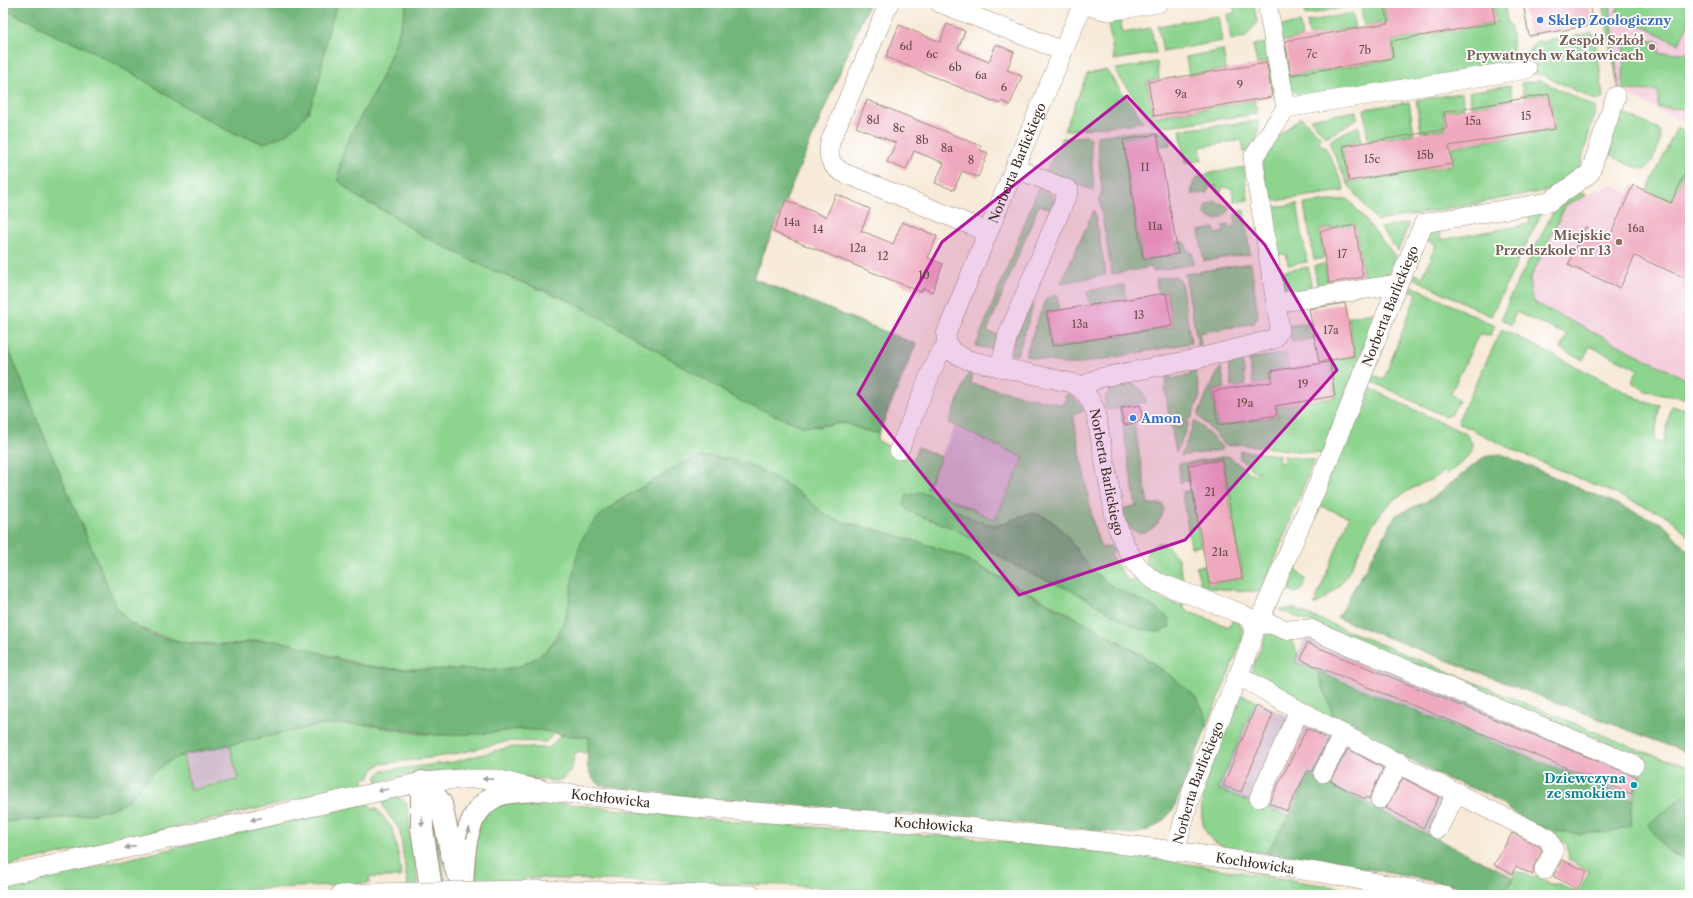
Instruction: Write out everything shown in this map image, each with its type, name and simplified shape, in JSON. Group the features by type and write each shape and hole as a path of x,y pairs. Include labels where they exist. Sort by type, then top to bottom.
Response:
{"main road":[{"path":"422,782 432,791 441,804 451,851 463,890"},
{"path":"422,782 422,829 432,895"},
{"path":"463,890 464,846 474,816 494,798 514,792 539,790"}],"street":[{"path":"889,3 830,142 828,151 830,160 835,169 988,232"},
{"path":"940,3 1063,51"},
{"name":"Norberta Barlickiego","path":"899,450 937,358 947,344 946,334 1083,4 1108,11 1158,3"},
{"path":"947,344 954,353 968,360 1061,380 1080,387 1099,378 1196,359 1274,339 1280,329 1253,158 1286,108 1267,3"},
{"path":"1286,108 1526,69"},
{"name":"Norberta Barlickiego","path":"1253,625 1263,612 1329,459 1398,284 1424,223 1549,202 1590,173 1616,96"},
{"path":"1000,367 1008,335 1070,190 1015,168"},
{"path":"1276,303 1398,284"},
{"name":"Norberta Barlickiego","path":"1080,387 1089,396 1095,410 1116,522 1121,537 1133,560 1147,576 1157,582 1242,614 1249,618 1253,625 1254,633 1194,784 1175,851"},
{"path":"1253,625 1270,624 1286,630 1310,629 1634,765"},
{"path":"1238,675 1299,711 1548,838 1554,851 1544,870"},
{"path":"1259,798 1299,711"},
{"path":"1323,774 1343,734"},
{"path":"1380,799 1399,762"},
{"name":"Kochłowicka","path":"3,876 422,782 461,779 496,779 539,790 698,808 968,827 1175,851 1322,873 1444,895"},
{"path":"1438,829 1457,792"},
{"path":"340,895 529,890 752,895"}],"highlighted area":[{"path":"1127,96 1265,245 1337,370 1185,540 1019,595 858,394 942,242"}],"shaded area":[{"name":"Zespół Szkół Prywatnych w Katowicach","path":"1610,3 1690,3 1690,126 1619,90"},
{"name":"Miejskie Przedszkole nr 13","path":"1690,170 1690,381 1535,303 1530,293 1530,279 1566,205 1610,184 1629,193 1633,185 1671,203"},
{"path":"955,426 1024,457 995,520 926,488"},
{"path":"1306,634 1642,772 1633,799 1295,662"},
{"path":"1256,701 1451,794 1429,834 1310,775 1289,817 1218,789"},
{"path":"230,745 238,780 190,790 183,755"}],"green space":[{"path":"3,3 338,3 329,29 317,88 305,116 295,127 281,137 263,143 229,131 186,108 149,83 99,55 76,43 56,36 34,23 3,9"},
{"path":"338,3 407,3 398,36 376,89 346,145 339,168 339,181 359,198 392,215 423,236 518,281 572,302 716,385 729,395 815,427 844,423 867,431 879,433 877,440 913,460 918,447 941,457 927,488 995,520 1024,458 949,423 970,370 973,371 971,384 1064,405 1066,395 1069,394 1080,403 1083,411 1073,415 1094,528 1101,548 1110,546 1114,550 1111,556 1128,581 1144,582 1153,587 1162,599 1178,605 1184,604 1184,610 1229,627 1233,620 1239,624 1242,629 1243,635 1241,643 1206,729 1171,676 1142,655 1096,628 960,556 916,541 833,519 819,511 804,496 793,490 741,464 718,457 700,457 669,471 617,502 599,517 572,589 571,603 563,624 543,654 523,665 512,668 482,670 398,669 366,666 281,642 259,640 229,645 182,642 139,628 129,622 117,608 3,335 3,9 34,23 56,36 76,43 99,55 149,83 186,108 229,131 263,143 308,113 319,81 328,31"},
{"path":"407,3 869,3 753,278 916,344 879,433 867,431 844,423 804,427 742,402 612,324 572,302 487,268 423,236 392,215 359,198 339,181 339,168 346,145 376,89 398,36"},
{"path":"1233,3 1252,3 1254,5 1257,22 1246,37 1231,40 1227,14 1235,13"},
{"path":"1303,3 1350,3 1351,6 1305,15"},
{"path":"1370,3 1400,3 1384,6 1387,22 1364,26 1361,10"},
{"path":"1493,3 1504,3 1508,25 1510,25 1514,48 1512,59 1505,67 1311,100 1301,97 1288,83 1282,61 1278,30 1281,26 1300,23 1302,37 1282,41 1289,76 1394,59 1392,41 1496,23"},
{"path":"1602,3 1610,3 1619,90"},
{"path":"1620,3 1690,3 1690,21 1678,44 1616,12"},
{"path":"1352,13 1355,28 1309,35 1307,22"},
{"path":"1218,16 1222,41 1163,52 1158,26"},
{"path":"1120,20 1123,33 1151,28 1156,53 1114,60 1108,22"},
{"path":"1591,33 1594,34 1603,97 1597,101 1543,75 1532,74 1527,53 1538,40 1541,42"},
{"path":"1624,41 1659,41 1659,53 1690,53 1690,109 1658,108 1658,91 1623,90"},
{"path":"1267,43 1277,97 1274,98 1268,62 1257,64 1253,45"},
{"path":"1223,50 1226,69 1189,75 1186,57"},
{"path":"1157,62 1159,79 1147,82 1153,117 1255,100 1257,114 1167,126 1152,124 1116,72 1117,69"},
{"path":"1106,70 1144,122 1064,131 1087,74"},
{"path":"1540,80 1596,108 1580,167 1575,174 1551,190 1377,221 1347,183 1331,147 1330,142 1332,139 1356,127 1359,127 1361,142 1342,146 1349,182 1453,165 1451,147 1555,129 1549,94 1524,97 1521,83"},
{"path":"1510,85 1513,100 1472,107 1469,92"},
{"path":"1462,93 1464,108 1443,112 1446,129 1421,132 1416,100"},
{"path":"1409,102 1414,134 1368,141 1364,109"},
{"path":"1356,111 1357,119 1328,136 1325,136 1310,119"},
{"path":"1625,114 1659,129 1660,138 1657,150 1652,162 1645,169 1617,159 1608,151 1606,147 1619,115"},
{"path":"1301,117 1321,137 1319,141 1320,145 1325,146 1343,184 1344,191 1267,202 1262,158 1277,137"},
{"path":"1258,121 1258,135 1252,147 1244,153 1242,140 1200,147 1202,160 1185,163 1180,130"},
{"path":"1677,127 1690,133 1690,169 1687,168 1671,201 1647,191"},
{"path":"1150,130 1168,133 1170,145 1160,146 1158,133 1122,139 1142,260 1178,254 1177,243 1184,241 1188,251 1192,253 1194,264 1153,271 1152,267 1112,274 1099,198 1102,191 1097,136"},
{"path":"1086,136 1090,138 1094,191 1046,172 1062,138"},
{"path":"1244,167 1248,200 1235,202 1232,193 1233,189 1223,187 1221,192 1217,192 1217,186 1208,187 1208,193 1192,194 1192,188 1196,178 1201,175"},
{"path":"1039,187 1051,195 1053,201 1052,209 1039,205 987,331 1001,336 998,350 976,346"},
{"path":"1579,192 1587,195 1566,205 1530,279 1530,293 1535,303 1690,381 1690,399 1646,391 1632,382 1638,369 1590,346 1583,360 1561,349 1567,335 1516,312 1511,325 1501,319 1511,295 1557,204"},
{"path":"1348,199 1396,257 1388,278 1318,290 1314,266 1325,264 1328,284 1364,278 1355,224 1320,230 1324,258 1314,260 1304,204"},
{"path":"1215,201 1229,207 1229,211 1223,217 1217,219 1211,218 1204,213 1207,205"},
{"path":"1297,204 1307,262 1288,265 1286,254 1276,255 1268,208"},
{"path":"1094,210 1106,275 1061,283"},
{"path":"1244,210 1250,254 1204,261 1199,231 1214,228 1216,234 1224,232 1223,226 1227,225 1232,228 1237,220 1234,217 1238,212"},
{"path":"1543,210 1491,316 1409,276 1411,273 1423,277 1436,245 1424,240 1430,231 1439,229 1441,240 1530,224 1528,213"},
{"path":"1409,223 1398,251 1380,228"},
{"path":"1251,263 1258,316 1254,323 1199,333 1201,345 1198,346 1185,274"},
{"path":"1308,267 1312,290 1294,294 1285,292 1280,275 1283,271"},
{"path":"1175,276 1181,281 1191,343 1077,364 1065,364 1025,356 1045,300 1057,295 1059,310 1046,312 1052,347 1173,327 1167,292 1158,293 1156,279"},
{"path":"1406,283 1495,326 1491,335 1479,334 1451,393 1459,401 1451,415 1444,416 1367,379 1370,374 1384,379 1417,293 1404,288"},
{"path":"1124,285 1126,299 1090,305 1087,291"},
{"path":"1034,304 1017,355 1011,354 1025,314"},
{"path":"1373,313 1376,314 1323,454 1238,444 1229,446 1225,445 1198,415 1208,391 1221,367 1225,388 1212,391 1218,426 1278,416 1276,407 1336,397 1330,361 1355,356 1348,317"},
{"path":"1311,322 1314,339 1292,342 1289,326"},
{"path":"1502,329 1645,402 1660,405 1654,441 1664,442 1671,406 1690,410 1690,538 1669,517 1509,448 1459,423 1459,418"},
{"path":"3,335 117,608 126,619 152,634 185,642 217,645 277,641 299,646 354,664 388,669 494,670 509,669 519,666 528,663 539,656 552,644 561,630 570,599 574,567 578,551 589,527 603,513 619,501 672,469 687,461 703,457 716,457 729,459 757,468 795,490 831,518 881,531 937,548 963,558 1107,635 1141,655 1192,693 1197,699 1206,717 1206,729 1174,808 1162,822 1156,826 1133,834 968,818 698,798 605,786 597,783 589,772 587,759 589,737 561,735 547,731 520,729 480,734 437,735 373,725 324,724 183,755 155,771 129,800 113,808 83,815 3,822"},
{"path":"1286,353 1289,368 1270,371 1271,381 1253,384 1249,359"},
{"path":"1242,360 1246,385 1232,387 1228,362"},
{"path":"1195,368 1200,396 1191,419 1182,421 1180,417 1174,418 1174,421 1170,422 1165,388 1167,376 1170,374 1171,379 1191,375 1190,369"},
{"path":"1129,382 1142,390 1146,402 1121,407 1124,426 1134,424 1148,504 1162,504 1163,510 1157,524 1150,530 1143,532 1135,531 1128,525 1122,513 1125,508 1136,506 1120,408 1106,410 1105,404 1110,390 1114,387"},
{"path":"1365,386 1466,434 1472,443 1472,452 1447,475 1443,471 1435,478 1420,484 1393,501 1381,513 1373,525 1353,564 1337,588 1327,597 1314,605 1349,517 1321,506 1295,570 1305,579 1304,588 1295,593 1287,589 1286,581"},
{"path":"1195,420 1222,447 1221,450 1181,456"},
{"path":"1189,422 1176,453 1171,425 1175,424 1176,428 1182,427 1182,423"},
{"path":"1240,451 1279,455 1278,463 1283,462 1284,456 1314,460 1262,592 1210,588 1201,585 1196,567 1204,565 1208,584 1243,578 1222,459 1187,465 1190,481 1180,482 1179,464 1228,456 1254,476 1259,471 1255,472 1240,459"},
{"path":"1501,454 1663,524 1690,553 1690,754 1337,618 1396,515 1431,499 1484,457"},
{"path":"1191,490 1201,546 1191,547 1182,492"},
{"path":"920,492 943,501 971,518 990,524 1003,524 1029,514 1040,515 1057,526 1064,533 1087,565 1094,572 1112,586 1159,611 1168,618 1170,627 1160,632 1139,629 1073,591 1014,565 955,529 910,512 904,506 906,496"},
{"path":"1159,543 1164,543 1178,558 1184,583 1159,574 1146,563 1148,551"},
{"path":"1292,608 1642,751 1690,767 1690,791 1648,825 1668,852 1690,860 1690,895 1506,895 1516,870 1533,878 1536,875 1551,884 1560,884 1578,893 1589,871 1569,860 1567,844 1528,822 1630,826 1633,799 1642,772 1644,758 1279,610"},
{"path":"1268,630 1291,640 1298,654 1295,662 1317,671 1336,723 1250,674"},
{"path":"1317,671 1633,799 1630,826 1608,832 1580,834 1556,831 1528,822 1487,794 1445,778 1336,723"},
{"path":"1242,695 1256,701 1218,789 1289,817 1266,853 1235,849 1218,844 1206,832 1202,815 1203,795 1209,772 1226,728"},
{"path":"349,723 429,735 454,735 513,730 555,733 546,742 509,741 451,755 381,764 373,769 370,777 364,778 365,784 3,867 3,822 83,815 113,808 124,803 136,793 149,776 167,762 183,755 190,790 238,780 230,745 304,728"},
{"path":"561,735 589,737 587,753 575,752 572,766 568,774 565,777 555,781 465,771 450,771 413,774 377,782 377,776 382,771 453,762 510,747 549,748"},
{"path":"1309,775 1513,877 1506,895 1379,871 1266,853 1289,817"},
{"path":"1690,791 1690,860 1668,852 1648,825"},
{"path":"394,798 402,799 407,805 419,895 409,895 400,832 387,812 382,800"},
{"path":"520,799 738,822 955,837 1058,847 1137,856 1386,895 932,895 784,885 524,878 526,895 479,895 472,847 480,820 498,804"},
{"path":"369,803 371,809 376,808 392,828 399,858 401,877 369,877 370,883 148,895 3,895 3,888"},
{"path":"433,827 436,827 448,895 442,895"}],"building":[{"path":"1404,3 1492,3 1495,23 1391,41 1393,58 1291,75 1285,41 1388,23 1385,6"},
{"path":"1523,3 1589,3 1593,25 1529,36"},
{"path":"947,24 965,31 958,49 974,56 989,62 996,44 1014,52 1007,70 1022,76 1010,105 1002,101 1000,104 886,57 899,25 940,42"},
{"path":"1267,63 1272,97 1154,116 1148,82"},
{"path":"1549,94 1555,129 1449,146 1452,164 1349,181 1343,146 1447,129 1444,112"},
{"path":"867,100 981,146 980,150 988,153 978,177 962,171 954,190 935,183 944,163 914,151 906,170 887,162 896,143 856,127"},
{"path":"1157,134 1178,254 1143,259 1123,140"},
{"path":"1690,163 1690,280 1635,256 1620,288 1568,265 1585,227 1609,238 1633,185 1671,203"},
{"path":"836,194 870,209 861,231 893,244 902,222 937,236 928,258 943,264 932,292 923,288 921,292 773,232 786,200 826,217"},
{"path":"1355,225 1363,277 1329,283 1320,231"},
{"path":"1166,293 1172,326 1052,346 1047,312"},
{"path":"1345,303 1354,356 1319,362 1309,309"},
{"path":"1330,362 1335,396 1275,406 1277,415 1218,425 1213,391 1272,382 1271,371"},
{"path":"1140,405 1143,421 1124,425 1121,408"},
{"path":"1222,460 1242,578 1209,584 1188,465"},
{"path":"1307,643 1637,777 1631,794 1301,660"},
{"path":"1256,706 1273,714 1241,792 1223,786"},
{"path":"1307,728 1328,739 1312,772 1308,770 1287,811 1269,803"},
{"path":"1348,749 1383,768 1369,799 1366,797 1365,799 1330,781"},
{"path":"1403,778 1439,797 1423,828 1386,808"},
{"path":"1512,833 1540,847 1542,851 1534,865 1533,875 1516,866 1512,874 1494,865"},
{"path":"1562,860 1587,871 1577,889 1553,876"}],"place":[{"name":"Sklep Zoologiczny","path":"1540,20"},
{"name":"Zespół Szkół Prywatnych w Katowicach","path":"1652,47"},
{"name":"Miejskie Przedszkole nr 13","path":"1619,242"},
{"name":"Amon","path":"1133,418"},
{"name":"Dziewczyna ze smokiem","path":"1634,785"}]}
